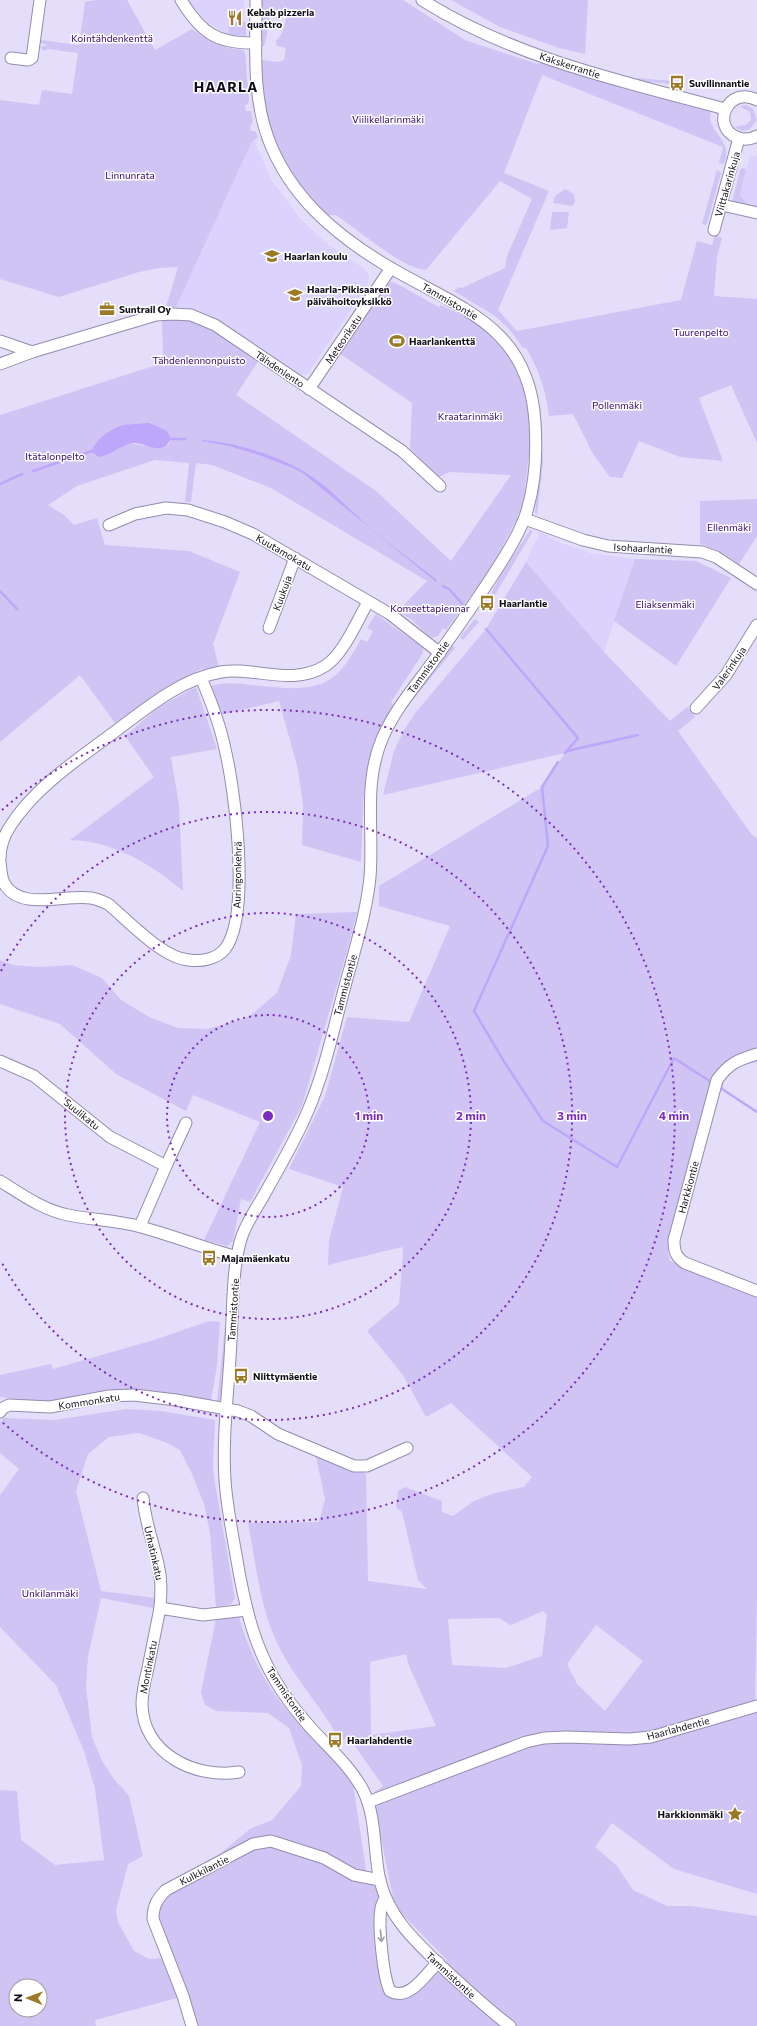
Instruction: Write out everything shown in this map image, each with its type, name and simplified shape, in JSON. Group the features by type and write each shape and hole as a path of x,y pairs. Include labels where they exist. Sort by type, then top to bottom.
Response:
{"street":[{"path":"11,58 28,60 32,58 40,0"},
{"path":"181,0 197,24 210,34 229,42 256,42"},
{"name":"Tammistontie","path":"256,0 256,73 259,108 272,147 290,182 313,210 327,224 391,268 481,318 510,346 520,363 530,390 535,419 535,460 531,494 525,519 478,599 440,653 405,698 389,725 376,755 370,798 370,863 366,905 329,1046 307,1113 294,1140 244,1231 237,1257 227,1409 225,1481 247,1610 260,1649 278,1685 306,1723 354,1775 368,1802 380,1880 385,1898 406,1930 482,2004 510,2026"},
{"name":"Kakskerrantie","path":"422,0 454,20 502,42 565,64 726,109"},
{"path":"757,100 751,97 741,97 732,101 726,109 724,119 727,129 734,136 749,139 757,136"},
{"name":"Viittakarinkuja","path":"714,230 739,138"},
{"path":"722,205 757,213"},
{"name":"Meteorikatu","path":"309,389 391,268"},
{"name":"Tähdenlento","path":"0,364 32,352 152,316 164,314 184,314 198,317 215,325 402,451 440,486"},
{"path":"0,341 32,352"},
{"name":"Kuutamokatu","path":"109,525 121,519 149,510 166,508 188,510 225,522 253,534 398,620 440,653"},
{"name":"Isohaarlantie","path":"525,519 583,540 608,546 702,552 722,561 757,584"},
{"name":"Kuukuja","path":"269,628 295,558"},
{"path":"0,859 0,849 10,826 27,805 46,786 159,700 201,678 221,672 234,671 277,675 302,674 324,666 333,659 342,648 368,602"},
{"name":"Valerinkuja","path":"696,708 726,674 757,625"},
{"name":"Auringonkehrä","path":"0,862 4,883 16,894 36,900 79,898 100,900 108,904 156,945 180,958 188,960 209,959 225,949 233,931 238,896 239,854 236,810 232,780 224,742 217,717 201,678"},
{"name":"Harkkiontie","path":"757,1054 734,1062 724,1070 717,1080 674,1245 677,1258 685,1263 757,1291"},
{"name":"Suulikatu","path":"0,1061 34,1076 110,1137 166,1166"},
{"path":"140,1226 186,1123"},
{"path":"0,1181 41,1206 67,1215 140,1226 165,1233 203,1248 237,1257"},
{"name":"Kommonkatu","path":"0,1412 3,1408 10,1405 50,1407 109,1396 134,1395 176,1400 227,1409"},
{"path":"227,1409 251,1416 278,1434 354,1466 367,1466 407,1448"},
{"name":"Urhatinkatu","path":"143,1498 144,1514 161,1581 160,1608"},
{"path":"160,1608 203,1614 247,1610"},
{"name":"Montinkatu","path":"160,1608 142,1696 142,1712 148,1729 162,1751 182,1765 201,1771 215,1773 239,1772"},
{"name":"Haarlahdentie","path":"368,1802 526,1742 544,1738 566,1737 629,1739 651,1737 757,1706"},
{"name":"Kulkkilantie","path":"192,2026 183,1996 153,1919 156,1902 166,1890 253,1844 266,1841 278,1843 324,1858 354,1875 380,1880"},
{"path":"385,1898 381,1908 380,1930 390,1991 397,1994 408,1992 438,1962"}],"shaded area":[{"path":"188,0 244,0 243,23 229,34 223,32 203,20"},
{"name":"Haarlan koulu","path":"253,138 272,181 300,218 326,243 366,270 369,277 367,286 309,372 305,375 300,374 212,316 195,309 176,307"},
{"path":"750,155 757,156 757,206 746,203 740,195"},
{"path":"149,423 167,431 171,439 166,446 162,448 155,448 135,443 99,457 92,452 96,443 104,435 114,429 123,425"},
{"path":"202,440 244,447 273,457 300,469 326,487 368,526 437,580 436,582 304,474 293,468 259,455"},
{"path":"540,532 561,543 590,553 635,559 604,652 526,562"}],"green space":[{"name":"Linnunrata","path":"96,0 127,0 155,50 192,29 216,44 243,50 245,52 249,102 245,106 246,111 251,111 253,122 250,127 251,131 255,131 258,137 251,143 176,307 166,307 178,267 159,268 139,272 59,297 0,279 0,100 39,105 42,90 72,94 78,53 48,49 44,51 40,47 48,45 37,42 40,40 79,45 85,2"},
{"path":"262,0 403,0 465,40 537,64 543,62 627,90 711,112 711,123 725,146 726,154 724,164 719,163 723,147 542,75 504,173 549,191 498,310 517,331 681,300 697,241 712,245 715,234 722,238 717,257 714,296 757,299 757,443 731,385 699,398 723,461 680,457 639,441 622,478 610,477 593,454 573,414 549,416 541,381 535,364 526,348 523,348 510,330 495,316 454,291 459,287 462,288 505,268 507,256 532,199 500,181 426,270 416,268 405,263 336,215 328,215 305,190 285,163 270,133 265,117 261,95 262,60 278,62 284,60 286,49 277,46 276,41 283,31 286,10 273,11 269,19 266,42 264,46 261,46"},
{"path":"451,0 588,0 585,54 559,48 500,27"},
{"path":"240,21 246,22 246,36 228,35 229,27"},
{"path":"637,78 673,81 673,84 637,81"},
{"path":"746,105 753,109 757,120 750,129 742,131 736,128 737,126 746,125 751,120 750,112 739,106"},
{"path":"742,168 746,169 740,195 746,203 757,206 757,209 732,202 740,170"},
{"path":"717,170 721,173 707,224 705,225 702,224"},
{"path":"565,189 574,194 575,201 573,206 553,203 555,196"},
{"path":"552,212 569,212 567,228 550,230"},
{"path":"391,282 394,283 439,307 441,305 482,325 505,347 526,386 531,437 524,498 517,519 491,568 446,630 443,628 438,636 431,638 412,620 398,611 427,581 271,488 212,465 196,463 191,502 185,502 189,463 155,460 77,486 48,505 64,515 74,525 97,518 105,545 189,551 240,572 213,644 219,667 199,670 171,685 115,723 80,675 0,742 0,415 163,363 162,319 184,319 204,325 259,360 236,395 376,491 451,561 511,475 449,472 439,477 410,449 412,403 339,353 385,284 387,285","holes":["134,425 171,439 168,444 159,448 128,444 121,426"]},
{"path":"539,417 541,417 543,463 537,515 535,513 540,463"},
{"name":"Ellenmäki","path":"757,499 757,536 739,564 723,553 700,544 700,501"},
{"path":"530,530 533,531 492,600 489,598 500,576"},
{"name":"Eliaksenmäki","path":"635,559 696,561 731,578 676,666 614,621"},
{"path":"526,562 604,652 670,721 687,707 695,717 678,731 752,835 757,838 757,1062 735,1067 724,1078 723,1090 711,1082 668,1244 668,1253 670,1261 757,1297 757,1596 755,1706 757,1706 757,1894 674,1869 612,1823 595,1847 617,1866 633,1890 667,1906 691,1906 757,1916 757,2026 197,2026 158,1917 160,1909 163,1902 168,1897 181,1887 202,1876 204,1867 250,1829 272,1820 301,1786 302,1765 289,1728 268,1713 216,1711 205,1705 201,1692 216,1619 239,1617 255,1660 271,1689 294,1718 355,1786 354,1790 368,1883 376,1887 379,1892 377,1921 396,1998 403,1998 416,1991 447,1960 395,1907 372,1794 383,1786 348,1736 341,1742 326,1717 292,1670 278,1645 263,1601 248,1523 319,1522 325,1499 315,1452 366,1474 368,1581 427,1589 418,1580 402,1512 396,1507 398,1491 405,1487 442,1501 442,1512 453,1516 474,1501 495,1493 524,1487 532,1477 451,1403 426,1417 403,1375 367,1331 399,1304 403,1253 402,1247 328,1265 329,1240 343,1187 289,1169 325,1096 347,1017 409,1022 450,926 379,906 379,886 542,787 565,753 383,795 394,751 404,730 416,712 486,629","holes":["543,1611 547,1615 542,1656 506,1668 452,1665 448,1619 499,1618 511,1625","596,1625 643,1661 605,1711 577,1684 567,1664","406,1654 409,1666 436,1726 371,1735 370,1662"]},
{"path":"376,614 423,648 423,653 391,702 393,704 371,756 366,776 363,800 361,862 302,845 303,806 298,769 279,701 220,715 211,686 230,683 301,688 320,684 334,677 351,656 361,639 367,642 373,631 367,628"},
{"path":"475,619 479,622 463,640 460,637"},
{"path":"452,645 455,648 401,714"},
{"path":"196,687 217,749 171,757 179,805 183,891 145,863 116,849 86,841 70,840 154,777 125,736 159,707"},
{"path":"357,912 302,1106 250,1202 241,1199 233,1241 227,1246 204,1240 260,1122 193,1095 186,1111 116,1074 60,1024 0,1004 0,960 13,965 39,967 72,965 102,978 121,1000 149,1017 178,1028 208,1029 249,1017 277,993 291,955 296,914"},
{"path":"209,1321 220,1322 217,1366 211,1400 170,1394 133,1391 40,1402 0,1397 0,1375 51,1364 53,1369 154,1340"},
{"path":"225,1326 228,1328 223,1398 217,1402"},
{"name":"Unkilanmäki","path":"126,1409 161,1411 215,1420 213,1464 214,1477 235,1598 231,1604 216,1607 210,1533 204,1504 193,1476 180,1450 165,1442 139,1433 109,1437 88,1454 76,1491 101,1591 155,1598 153,1608 101,1598 88,1656 86,1687 92,1737 102,1761 114,1779 129,1796 143,1856 128,1864 116,1910 118,1922 134,1951 149,1959 164,1958 181,1997 95,2020 96,2026 0,2026 0,1790 17,1791 21,1840 55,1865 104,1860 95,1789 84,1751 56,1685 0,1627 0,1495 19,1469 0,1453 0,1423 3,1418 55,1420"}],"waterway":[{"path":"168,439 185,439"},
{"path":"33,471 95,450"},
{"path":"0,484 22,474"},
{"path":"443,586 450,590 464,606"},
{"path":"0,591 17,609"},
{"path":"486,629 578,738 565,753"},
{"path":"567,751 638,735"},
{"path":"558,762 542,787 548,846 474,1011 505,1063 543,1121 617,1167 674,1058 711,1082"},
{"path":"722,1089 757,1112"}],"place":[{"name":"Kebab pizzeria quattro","path":"235,18"},
{"name":"Suvilinnantie","path":"677,83"},
{"name":"Haarlan koulu","path":"272,256"},
{"name":"Haarla-Pikisaaren päivähoitoyksikkö","path":"295,295"},
{"name":"Suntrail Oy","path":"107,309"},
{"name":"Haarlankenttä","path":"397,341"},
{"name":"Haarlantie","path":"487,603"},
{"name":"Majamäenkatu","path":"209,1258"},
{"name":"Niittymäentie","path":"241,1376"},
{"name":"Haarlahdentie","path":"335,1740"},
{"name":"Harkkionmäki","path":"735,1814"}],"district":[{"name":"HAARLA","path":"226,87"}],"park label":[{"name":"Kointähdenkenttä","path":"112,38"},
{"name":"Viilikellarinmäki","path":"388,119"},
{"name":"Tuurenpelto","path":"701,332"},
{"name":"Tähdenlennonpuisto","path":"199,360"},
{"name":"Pollenmäki","path":"617,405"},
{"name":"Kraatarinmäki","path":"470,416"},
{"name":"Itätalonpelto","path":"55,456"},
{"name":"Komeettapiennar","path":"430,608"}]}
